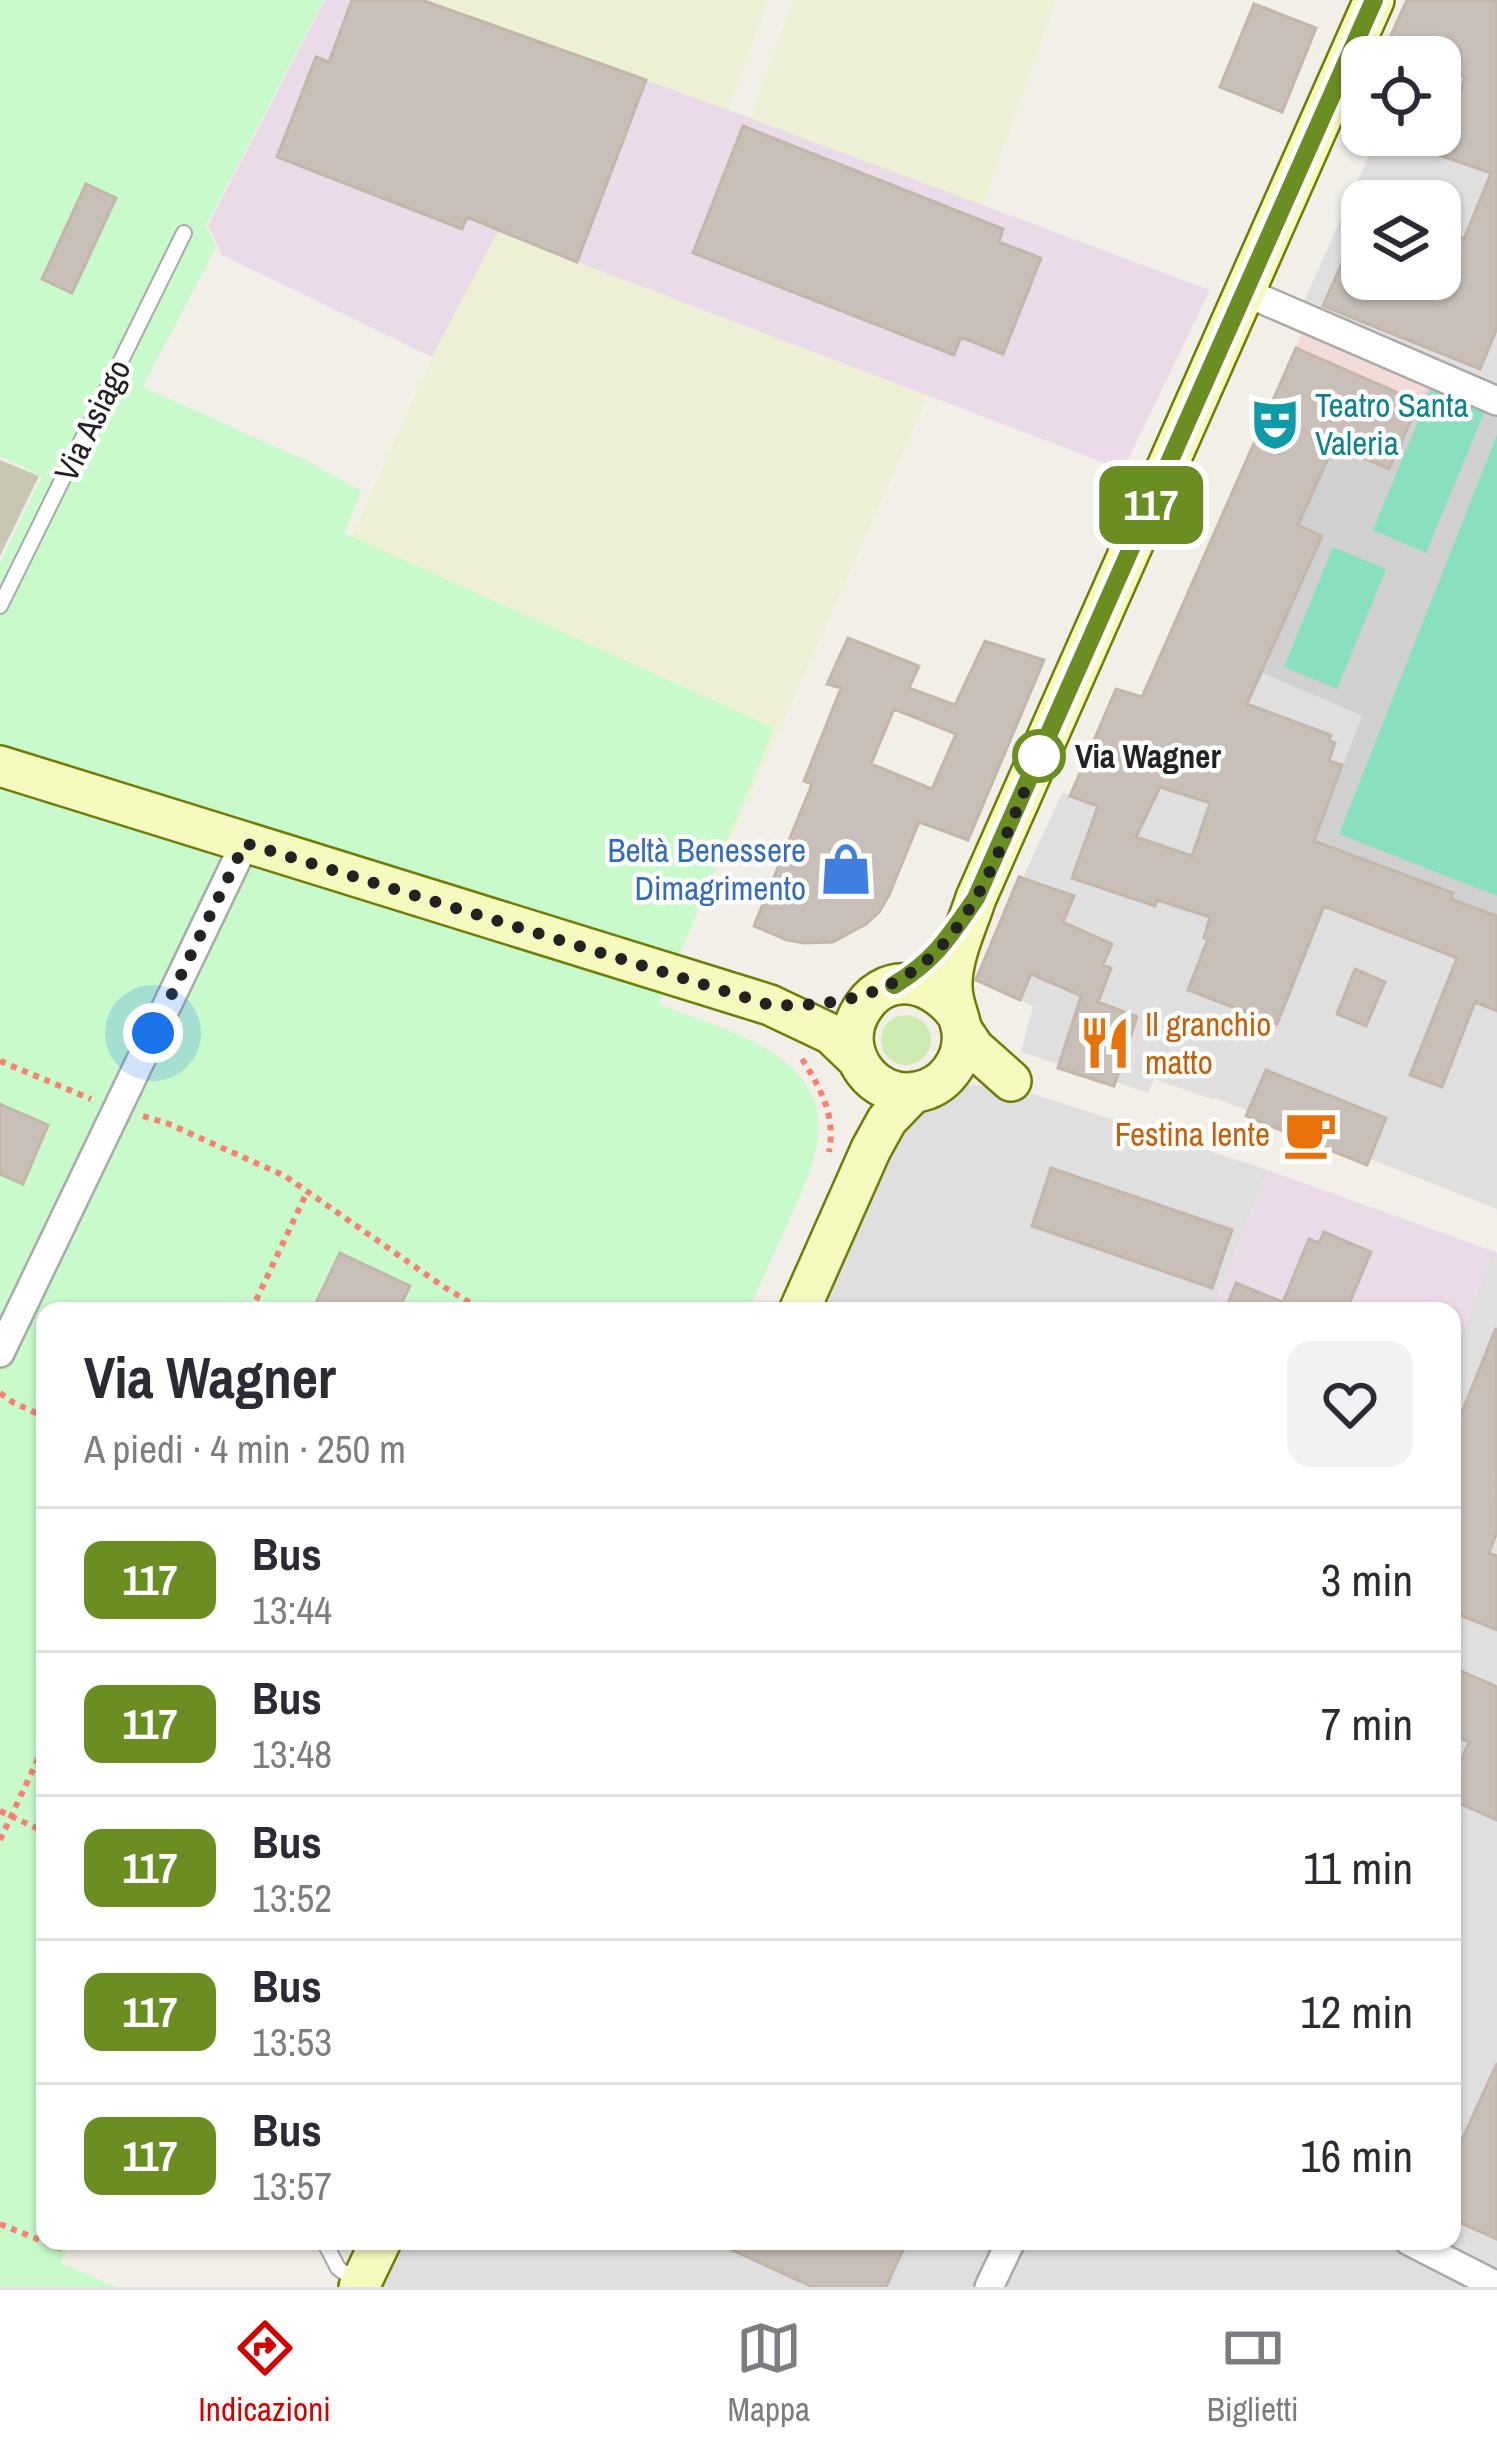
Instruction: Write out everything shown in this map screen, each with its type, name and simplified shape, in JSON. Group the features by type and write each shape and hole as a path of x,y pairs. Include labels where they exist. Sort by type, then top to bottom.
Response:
{"street":[{"path":"803,1302 887,1120 956,1065 962,1048 952,986 976,898 1374,0"},
{"path":"1245,292 1497,401"},
{"path":"0,766 770,1005 831,1034 878,1085 895,1092 983,1077 1011,1081 974,1048 946,998 930,988 912,983 808,1006 770,1005"},
{"path":"0,1353 245,843"},
{"path":"871,1149 874,1115 853,1040 855,1022 864,1005 938,952 976,898"},
{"path":"359,2286 377,2250"},
{"path":"989,2287 1007,2250"},
{"path":"1427,2250 1497,2285"}],"lane":[{"name":"Via Asiago","path":"0,606 184,233"},
{"path":"329,2250 338,2268 359,2286"}],"path":[{"path":"796,1051 820,1086 832,1119 827,1157"},
{"path":"0,1061 116,1109 169,1124 285,1176 471,1302"},
{"path":"255,1302 307,1192"},
{"path":"0,1394 36,1413"},
{"path":"0,1840 36,1763"},
{"path":"0,1811 36,1828"},
{"path":"0,2224 36,2239"}],"shaded area":[{"path":"325,0 424,0 1210,290 1123,470 499,230 432,357 222,255 208,225"},
{"path":"426,0 768,0 728,110"},
{"path":"793,0 1056,0 983,205 750,118"},
{"path":"1407,0 1497,0 1497,393 1301,308 1341,218 1341,300 1461,300 1461,180 1358,180 1369,156 1461,156 1461,36 1391,36"},
{"path":"499,229 928,396 685,942 234,800 432,357"},
{"path":"1305,326 1432,380 1389,469 1266,415"},
{"path":"1432,380 1497,408 1497,916 1451,899 1452,893 1314,841 1362,716 1238,662 1224,690 1158,660 1269,417 1389,469"},
{"path":"0,460 39,476 0,556"},
{"path":"1262,672 1363,717 1315,841 1453,893 1497,916 1497,1209 1370,1159 1367,1165 1247,1116 1248,1111 1216,1098 1154,1079 1148,1093 1116,1082 1114,1086 1021,1052 1033,1006 974,979 1062,793 1070,795 1116,689 1144,697"},
{"path":"955,1084 1012,1087 1268,1170 1215,1302 810,1302 896,1118"},
{"path":"1268,1170 1493,1251 1461,1335 1461,1302 1215,1302"},
{"path":"1493,1251 1497,1253 1497,2287 364,2287 382,2250 1461,2250 1461,1335"}],"green space":[{"path":"0,0 324,0 206,225 216,247 143,387 362,491 344,533 774,728 659,1004 736,1033 779,1057 800,1076 818,1116 814,1159 752,1302 36,1302 36,2250 66,2250 61,2263 116,2287 0,2287 0,563 42,476 0,456"},
{"path":"1431,390 1484,413 1426,553 1373,530"},
{"path":"1497,435 1497,896 1339,834"},
{"path":"1333,547 1386,569 1337,689 1284,667"},
{"path":"906,1015 923,1023 931,1040 923,1057 906,1065 889,1057 881,1040 889,1023"}],"building":[{"path":"352,0 422,0 646,80 577,262 467,217 462,229 277,157 316,57 329,62"},
{"path":"1407,0 1497,0 1497,328 1480,369 1323,306 1341,265 1341,300 1461,300 1461,238 1491,173 1442,156 1461,156 1465,78 1461,76 1461,36 1391,36"},
{"path":"1254,4 1316,28 1282,112 1220,87"},
{"path":"743,126 1003,229 999,242 1041,258 1003,354 961,337 954,355 693,253"},
{"path":"86,184 116,198 72,293 42,279"},
{"path":"1296,348 1419,402 1389,469 1334,445 1298,525 1322,536 1247,704 1331,735 1329,740 1335,743 1329,761 1342,765 1314,841 1453,893 1451,899 1497,916 1497,1011 1475,1002 1442,1087 1410,1075 1457,958 1324,906 1277,1024 1188,990 1208,939 1204,938 1210,917 1157,900 1155,906 1072,878 1098,806 1070,796 1116,689 1142,697","holes":["1160,787 1210,803 1192,856 1136,837"]},
{"path":"848,638 919,666 909,688 955,705 985,641 1044,660 968,840 919,822 879,912 833,942 804,943 754,926 812,784 804,781 841,688 827,684","holes":["894,709 956,734 932,789 871,764"]},
{"path":"1019,877 1074,896 1063,922 1112,944 1103,965 1111,968 1098,1002 1137,1017 1114,1086 1058,1068 1081,996 1031,974 1020,1000 976,980"},
{"path":"1355,969 1385,982 1366,1026 1337,1014"},
{"path":"1266,1070 1386,1118 1367,1165 1246,1116"},
{"path":"0,1104 48,1125 23,1184 0,1174"},
{"path":"1051,1168 1232,1230 1212,1288 1032,1226"},
{"path":"1324,1232 1371,1252 1350,1302 1283,1302 1309,1239 1319,1243"},
{"path":"340,1253 410,1286 402,1302 316,1302"},
{"path":"1236,1283 1283,1302 1229,1302"},
{"path":"1496,1328 1497,1532 1489,1553 1497,1556 1497,1630 1461,1616 1461,1415"},
{"path":"1461,1671 1497,1687 1497,1820 1461,1804 1461,1760 1469,1742 1461,1739"},
{"path":"1497,2063 1497,2239 1461,2223 1461,2142"},
{"path":"732,2250 903,2250 886,2287 813,2287"}],"bus line":[{"name":"117","path":"894,985 938,952 976,898 1374,0"}],"place":[{"name":"Teatro Santa Valeria","path":"1275,424"},
{"name":"Via Wagner","path":"1039,756"},
{"name":"Beltà Benessere Dimagrimento","path":"846,869"},
{"name":"Il granchio matto","path":"1105,1043"},
{"name":"Festina lente","path":"1310,1134"}],"route":[{"path":"153,1033 245,843 770,1005 808,1006 877,992 916,971 938,952 976,898 1039,756"}]}
